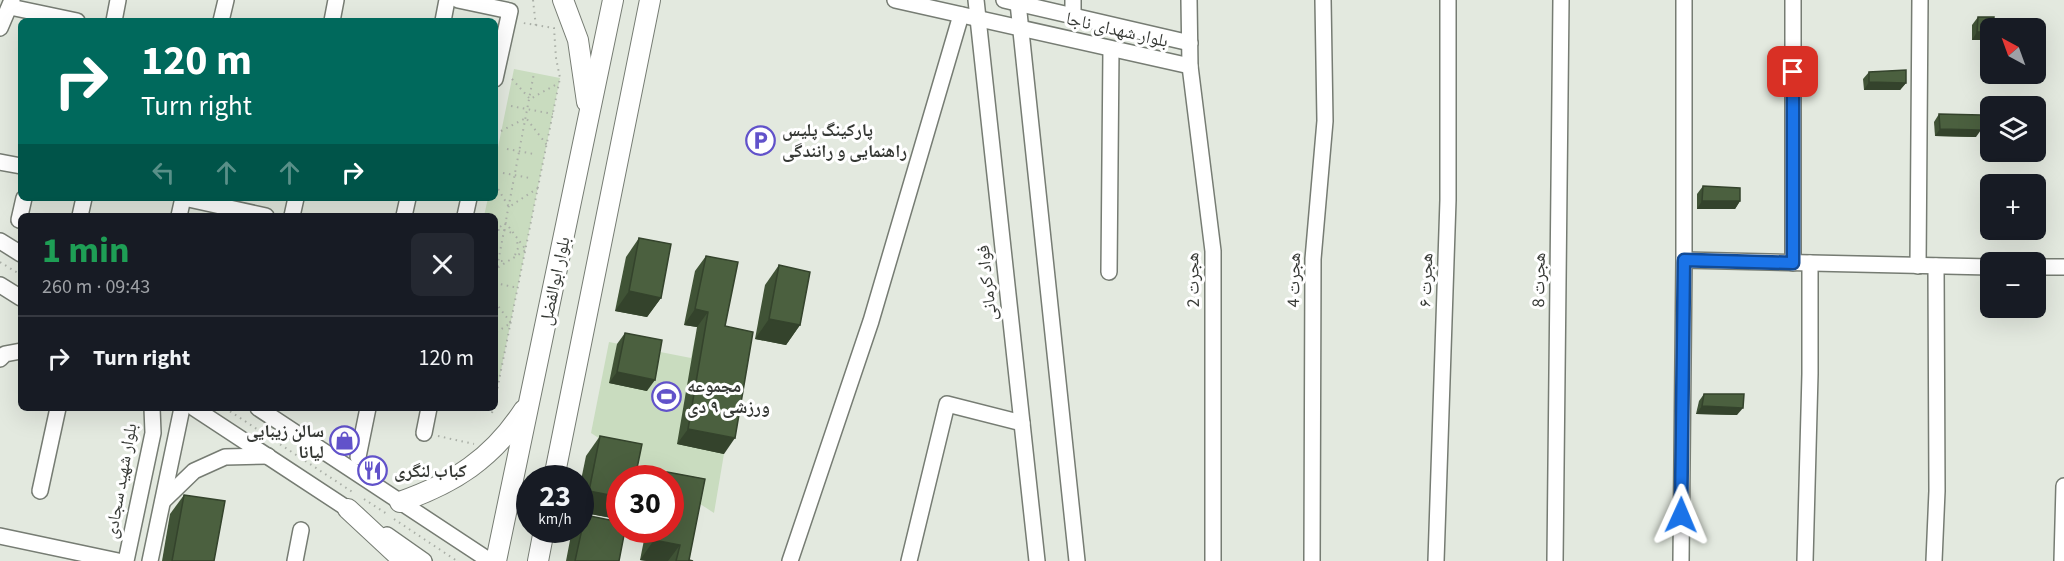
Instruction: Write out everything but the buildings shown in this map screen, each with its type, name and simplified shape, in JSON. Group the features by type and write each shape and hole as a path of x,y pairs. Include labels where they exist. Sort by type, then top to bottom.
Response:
{"main road":[{"path":"563,0 578,40 589,118"},
{"name":"بلوار ابوالفضل","path":"496,561 612,0"},
{"name":"بلوار ابوالفضل","path":"557,465 650,0"},
{"path":"400,502 432,491 462,475 512,429 531,400"},
{"path":"348,509 404,561"},
{"path":"538,561 541,543"}],"street":[{"path":"115,18 118,0"},
{"path":"222,18 226,0"},
{"path":"333,18 336,0"},
{"path":"444,18 447,0"},
{"path":"458,0 510,11 498,66"},
{"name":"بلوار شهدای ناجا","path":"895,0 1190,66"},
{"name":"فواد کرمانی","path":"976,0 1037,561"},
{"path":"1073,0 1073,16"},
{"name":"هجرت 2","path":"1189,0 1190,66 1213,251 1213,561"},
{"name":"هجرت 4","path":"1312,561 1313,259 1325,121 1323,0"},
{"name":"هجرت ۶","path":"1436,561 1448,200 1448,0"},
{"name":"هجرت 8","path":"1556,561 1561,0"},
{"path":"1681,561 1684,0"},
{"path":"1793,0 1793,263"},
{"path":"1918,266 1920,0"},
{"path":"1011,2 1021,28 1077,561"},
{"name":"بلوار شهدای ناجا","path":"1011,2 1190,43"},
{"path":"0,28 11,3 66,18"},
{"path":"790,561 871,321 961,15"},
{"path":"1109,272 1111,49"},
{"path":"0,162 18,165"},
{"path":"197,201 252,213"},
{"path":"0,241 18,252"},
{"path":"1684,260 1980,267"},
{"path":"1805,561 1810,374 1810,263"},
{"path":"1934,561 1937,491 1936,266"},
{"path":"2046,267 2064,267"},
{"path":"0,359 6,354 18,352"},
{"path":"909,561 947,405 1022,423"},
{"path":"40,491 57,411"},
{"name":"بلوار شهید سجادی","path":"126,561 153,433 152,411"},
{"path":"150,561 181,411"},
{"path":"199,411 424,561"},
{"path":"263,411 490,561"},
{"path":"358,457 367,411"},
{"path":"424,433 428,411"},
{"path":"153,433 176,436"},
{"path":"163,501 194,471 225,457 268,456"},
{"path":"2062,561 2064,486"},
{"path":"295,561 301,530"},
{"path":"0,536 118,561"}],"path":[{"path":"533,0 536,27"},
{"path":"498,387 560,78 554,28 536,27 518,22 510,11"},
{"path":"498,253 506,223 534,73"},
{"path":"512,79 530,99"},
{"path":"530,99 559,83"},
{"path":"512,106 553,114"},
{"path":"526,118 547,146"},
{"path":"501,131 526,118"},
{"path":"507,149 534,153"},
{"path":"503,173 530,178"},
{"path":"508,207 538,188"},
{"path":"498,189 508,207"},
{"path":"506,223 525,250"},
{"path":"498,229 506,223"},
{"path":"498,231 504,230 515,236 518,248 511,259 498,261"},
{"path":"518,248 525,250"},
{"path":"498,266 525,250"},
{"path":"0,262 18,273"},
{"path":"498,284 518,288"},
{"path":"498,306 511,323"},
{"path":"498,331 511,323"},
{"path":"230,411 456,561"},
{"path":"424,433 494,448"}],"green space":[{"path":"514,69 560,78 498,385 498,213 485,213 487,201 498,201 498,147"},
{"name":"مجموعه ورزشی ۹ دی","path":"695,338 742,347 714,513 684,493 684,465 640,465 591,433 609,342 691,358"}],"place":[{"name":"پارکینگ پلیس راهنمایی و رانندگی","path":"761,140"},
{"name":"مجموعه ورزشی ۹ دی","path":"666,396"},
{"name":"سالن زیبایی لیانا","path":"345,441"},
{"name":"کباب لنگری","path":"373,471"}],"route":[{"path":"1681,515 1684,260 1793,263 1793,72"}]}
